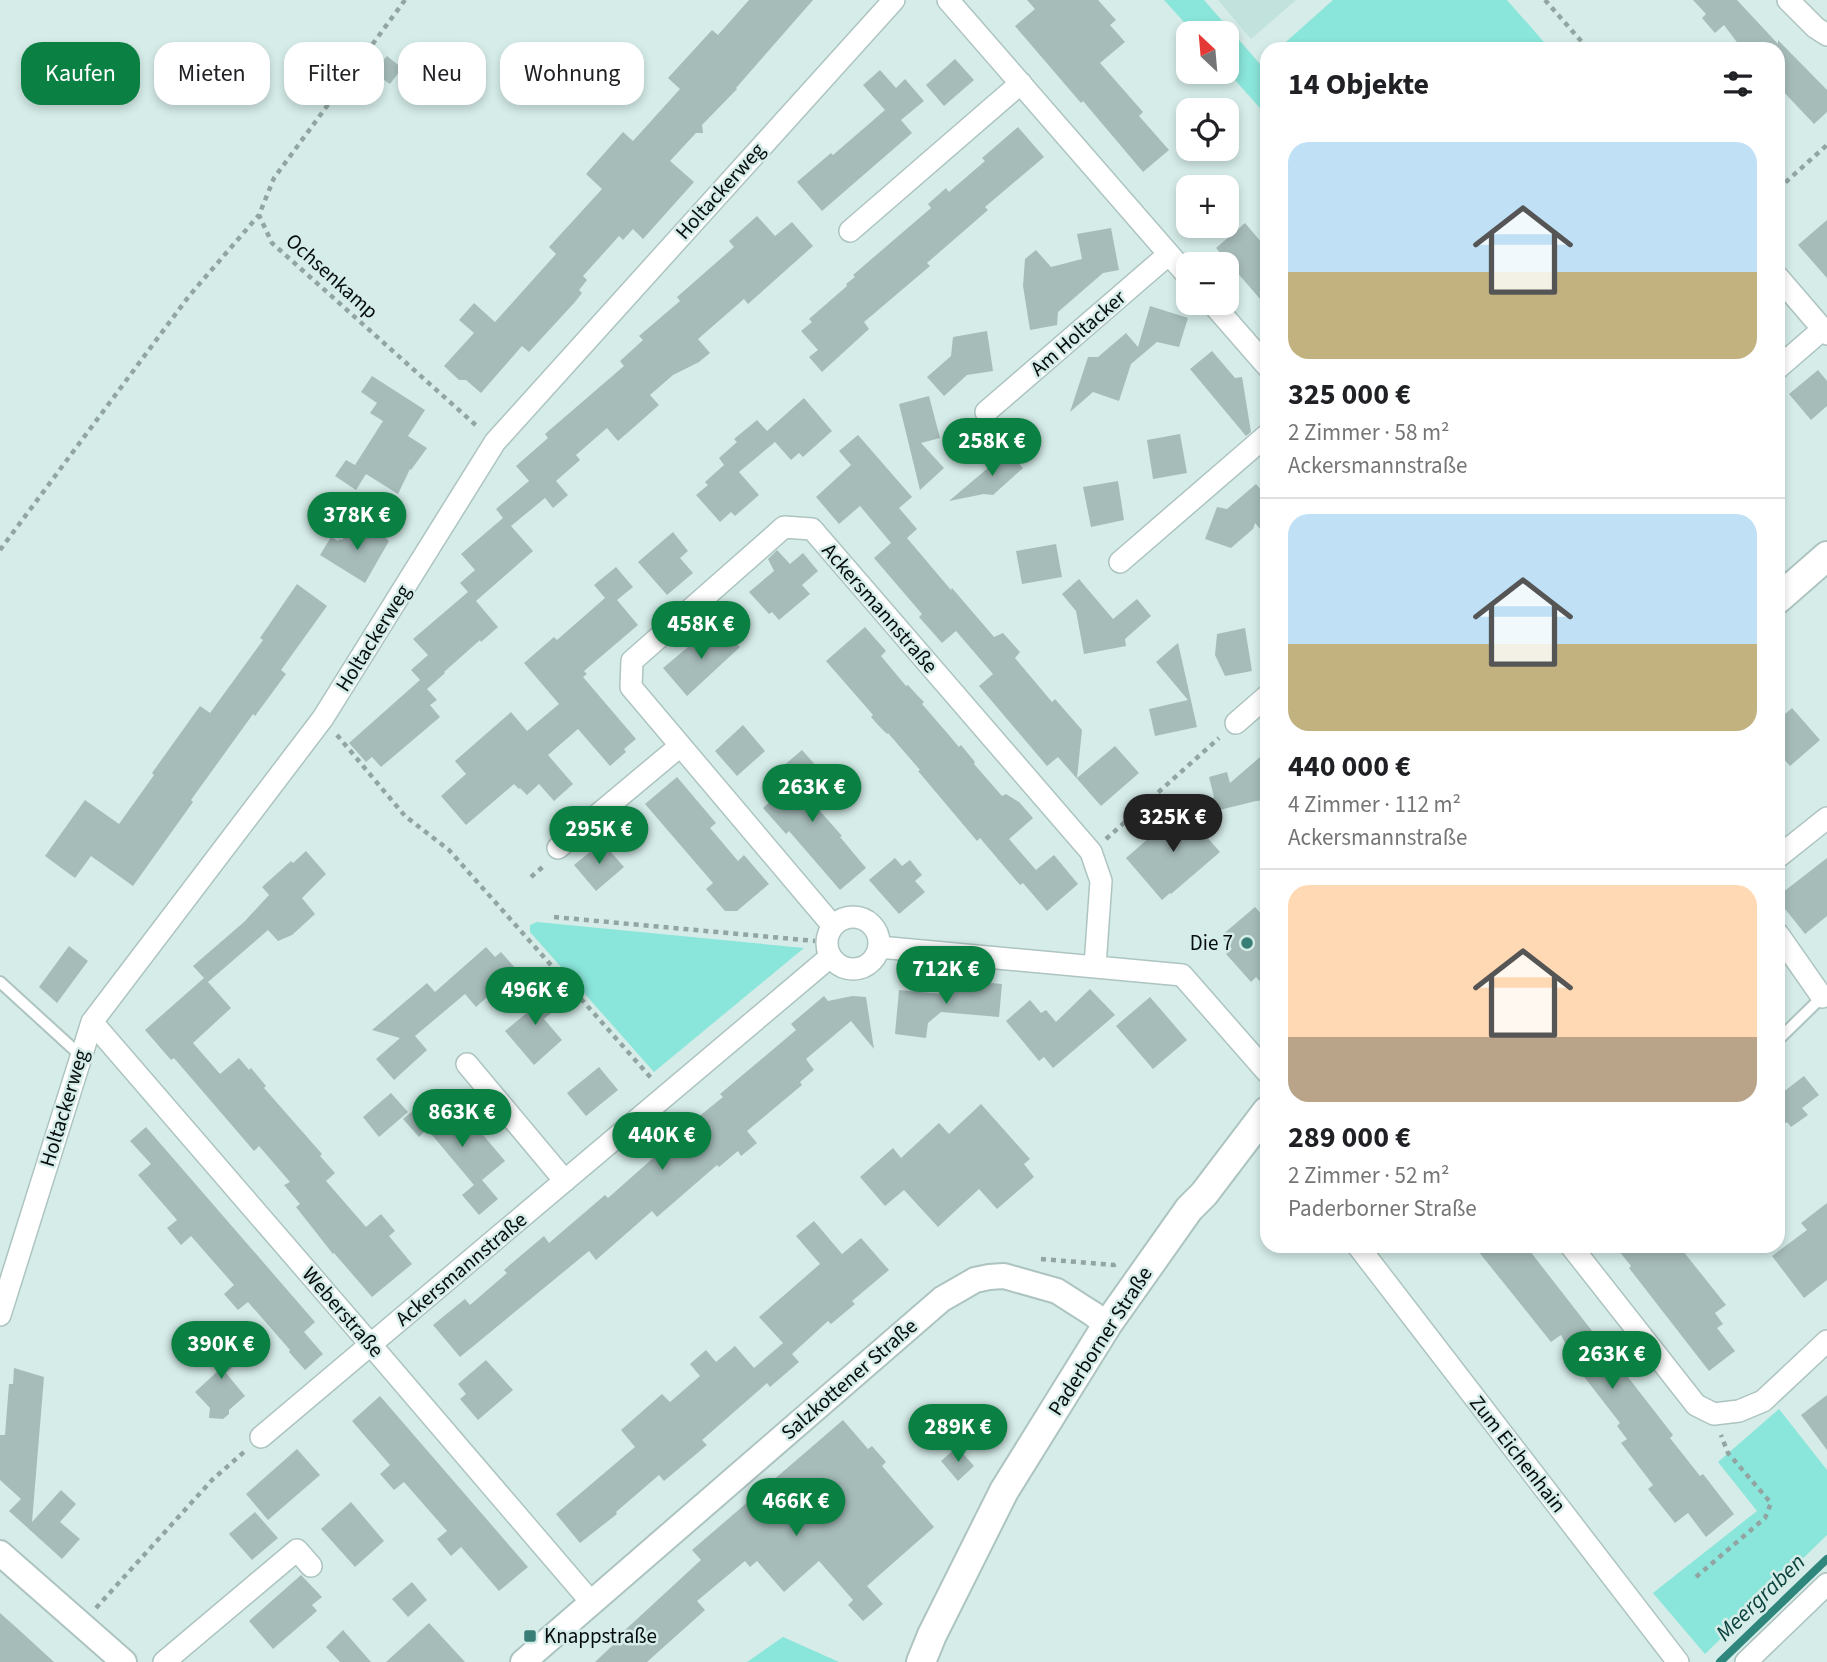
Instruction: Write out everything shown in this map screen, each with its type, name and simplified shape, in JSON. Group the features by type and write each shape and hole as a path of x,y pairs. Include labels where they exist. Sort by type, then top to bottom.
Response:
{"main road":[{"path":"1785,593 1827,556"},
{"name":"Paderborner Straße","path":"921,1662 1004,1491 1107,1325 1189,1209 1260,1125"}],"street":[{"name":"Holtackerweg","path":"0,1315 92,1022 323,718 495,442 894,0"},
{"path":"948,0 1176,262"},
{"path":"1788,0 1827,36"},
{"path":"850,231 1021,83"},
{"name":"Am Holtacker","path":"986,412 1169,254"},
{"path":"1785,285 1825,331 1785,362"},
{"path":"1222,315 1260,358"},
{"path":"1120,562 1260,441"},
{"name":"Ackersmannstraße","path":"261,1437 666,1096 830,942 842,919 851,917 866,920 873,926 879,947 874,958 862,968 845,969 836,964 830,942 680,746 631,687 632,661 784,527 812,529 1091,852 1101,881 1095,966"},
{"path":"1236,723 1260,702"},
{"path":"558,848 680,746"},
{"path":"1785,851 1827,818"},
{"path":"1785,944 1822,997"},
{"path":"879,947 1182,975 1260,1064"},
{"name":"Weberstraße","path":"92,1022 592,1603"},
{"path":"467,1064 565,1181"},
{"name":"Zum Eichenhain","path":"1363,1253 1678,1662"},
{"path":"1577,1253 1696,1405 1714,1414 1739,1411 1763,1401 1827,1341"},
{"name":"Salzkottener Straße","path":"523,1662 942,1299 975,1280 1004,1276 1057,1291 1107,1325"},
{"path":"164,1662 298,1550 311,1566"},
{"path":"0,1553 124,1662"},
{"path":"1746,1662 1827,1584"}],"lane":[{"path":"0,982 80,1055"},
{"path":"1785,1033 1822,997"}],"path":[{"path":"0,550 189,296 259,215 274,178 405,0"},
{"path":"1545,0 1582,42"},
{"path":"1785,183 1827,145"},
{"name":"Ochsenkamp","path":"259,215 272,243 495,442"},
{"path":"323,718 405,816 449,849 666,1096"},
{"path":"1091,852 1236,723"},
{"path":"554,917 830,942"},
{"path":"1696,1577 1765,1518 1771,1503 1728,1453 1714,1414"},
{"path":"81,1624 212,1480 261,1437"}],"shaded area":[{"path":"1164,0 1204,0 1222,21 1183,21"},
{"path":"1218,0 1296,0 1251,39 1239,25 1239,21 1236,21"},
{"path":"1333,0 1507,0 1544,42 1286,42"},
{"path":"1239,40 1260,64 1260,108 1239,84"},
{"path":"537,922 804,948 654,1072 530,932 530,925"},
{"path":"1779,1409 1827,1470 1827,1535 1705,1654 1653,1593 1757,1511 1718,1462"},
{"path":"783,1637 839,1662 747,1662"}],"building":[{"path":"749,0 813,0 737,89 702,125 703,133 696,133 670,161 694,182 643,239 633,229 623,240 619,236 583,276 587,280 579,290 582,293 575,302 529,352 522,346 481,393 466,380 459,380 444,366 474,333 459,320 474,303 495,322 556,254 549,247 602,189 586,174 623,132 633,141 680,89 668,78 712,30 718,35"},
{"path":"1027,0 1098,0 1116,20 1110,25 1125,42 1100,63 1143,112 1139,116 1169,150 1143,172 1015,26 1035,9"},
{"path":"1693,0 1737,0 1776,42 1737,42 1724,25 1715,33 1702,18 1706,14"},
{"path":"1785,47 1827,90 1827,112 1814,124 1785,93"},
{"path":"387,56 398,65 398,73 390,84 384,80 384,59"},
{"path":"955,59 974,80 944,106 926,85"},
{"path":"880,70 896,88 905,79 924,101 901,120 912,133 822,211 797,182 885,110 863,85"},
{"path":"1018,127 1044,157 985,207 988,210 927,263 930,266 864,322 869,329 822,372 809,357 818,350 801,331 812,322 809,319 847,286 855,277 853,275 931,208 928,204 946,188 949,192 985,161 982,158"},
{"path":"757,216 775,236 792,222 813,246 748,304 744,299 698,339 710,353 699,362 673,375 650,395 659,405 641,421 618,441 607,428 576,455 580,460 556,481 568,495 553,508 545,498 511,526 533,551 476,601 498,627 427,689 437,700 430,705 440,717 381,767 372,757 366,762 349,743 420,680 411,670 428,655 413,639 468,592 460,583 475,570 461,554 503,518 496,509 529,481 516,466 548,438 545,434 624,366 620,361 643,340 639,336 680,301 677,297 734,247 729,241"},
{"path":"1827,220 1827,278 1798,245"},
{"path":"1245,223 1260,241 1260,299 1239,275 1239,252 1219,252 1216,248 1228,238 1239,238 1239,228"},
{"path":"1111,228 1119,270 1103,273 1058,312 1057,325 1030,330 1023,286 1025,259 1036,250 1051,267 1082,259 1077,234"},
{"path":"1150,306 1188,318 1179,347 1157,342 1131,364 1119,401 1093,392 1070,412 1088,357 1098,357 1126,333 1138,347"},
{"path":"987,331 993,371 967,375 944,396 927,377 951,356 953,337"},
{"path":"1212,351 1235,378 1242,377 1251,432 1246,436 1190,369"},
{"path":"1818,370 1827,381 1827,406 1811,420 1789,394"},
{"path":"372,376 425,410 408,436 427,448 410,469 398,494 366,474 356,490 335,476 346,460 355,465 383,421 370,413 377,403 361,392"},
{"path":"929,396 940,438 921,443 944,468 920,490 899,404"},
{"path":"804,398 832,431 803,457 799,453 791,460 775,442 739,472 759,495 735,516 731,512 720,522 696,495 708,485 705,482 724,465 719,458 737,442 734,439 757,420 767,431"},
{"path":"1180,434 1187,473 1153,479 1147,440"},
{"path":"858,435 912,497 899,508 917,529 907,538 994,637 1003,633 1020,652 1015,658 1052,702 1055,699 1082,730 1077,778 1115,746 1139,773 1101,806 1058,757 1047,766 979,686 993,674 956,631 942,643 919,617 922,614 874,558 891,543 860,506 839,524 816,497 851,465 839,451"},
{"path":"1008,451 1023,468 993,495 984,494 949,501"},
{"path":"1118,481 1124,520 1091,527 1083,487"},
{"path":"1256,484 1260,488 1260,529 1255,523 1253,529 1231,548 1205,539 1217,507 1227,509"},
{"path":"370,524 389,541 365,583 320,555 331,537 342,540 348,530 361,538"},
{"path":"673,532 688,551 680,558 693,573 667,595 638,562"},
{"path":"1056,544 1062,577 1022,584 1016,551"},
{"path":"777,550 790,564 803,553 818,571 802,585 810,594 779,620 772,612 769,614 749,592 774,571 768,559"},
{"path":"616,567 633,587 617,600 638,625 584,671 587,674 583,677 636,739 610,766 578,729 548,755 573,784 554,801 539,784 527,795 514,784 466,825 441,796 466,774 455,761 511,712 527,731 559,704 524,663 554,637 557,640 605,598 594,585"},
{"path":"1079,579 1113,619 1137,599 1151,616 1125,639 1126,646 1084,654 1076,611 1062,594"},
{"path":"297,584 327,606 281,670 286,674 255,716 253,714 133,886 91,856 75,878 45,856 85,800 119,824 200,706 210,713 263,640 260,638"},
{"path":"865,627 886,651 881,656 906,686 924,702 922,704 959,747 961,745 1002,796 1006,794 1019,802 1033,818 1009,839 1036,870 1054,855 1078,884 1047,911 1023,883 1020,885 980,838 977,841 826,661"},
{"path":"1245,628 1252,671 1225,676 1215,655 1217,634"},
{"path":"724,629 740,647 687,696 663,668 701,636 707,643"},
{"path":"1178,643 1197,727 1155,736 1149,709 1188,700 1156,662"},
{"path":"1792,708 1820,740 1790,766 1785,760 1785,714"},
{"path":"743,725 765,751 737,776 715,751"},
{"path":"802,750 818,768 798,786 866,868 840,890 789,831 786,834 763,808 788,785 776,772"},
{"path":"1260,757 1260,801 1191,817 1214,797 1209,777 1227,772 1230,783"},
{"path":"677,777 716,823 710,828 738,861 744,855 769,884 737,911 725,911 706,889 713,883 645,804"},
{"path":"1169,794 1220,852 1162,900 1126,858 1174,816"},
{"path":"602,842 624,867 596,891 574,865"},
{"path":"306,851 326,874 302,898 315,914 292,935 278,941 268,930 208,982 231,1008 193,1043 220,1074 239,1058 249,1070 251,1068 266,1086 264,1088 322,1154 320,1156 335,1173 326,1181 366,1227 381,1214 395,1231 389,1236 412,1264 372,1297 296,1207 300,1204 284,1185 290,1182 259,1146 254,1151 174,1058 171,1060 145,1030 204,978 193,966 244,922 269,895 262,887"},
{"path":"895,858 902,866 910,860 922,875 915,881 925,892 899,914 869,880"},
{"path":"1827,858 1827,916 1805,934 1785,909 1785,891"},
{"name":"Die 7","path":"1255,907 1260,912 1260,981 1256,977 1251,982 1226,954 1232,949 1221,936"},
{"path":"69,946 88,961 57,1003 39,987"},
{"path":"486,947 495,957 501,952 517,970 476,1007 465,994 415,1036 427,1050 394,1080 376,1059 400,1038 372,1030 427,983 435,992"},
{"path":"961,980 1002,984 999,1017 941,1012 928,1023 926,1038 895,1034 899,990 943,994 943,988 960,989"},
{"path":"539,986 557,1008 544,1019 562,1040 534,1065 505,1031 529,1011 520,1001"},
{"path":"1090,989 1115,1015 1053,1068 1044,1057 1039,1061 1006,1021 1030,1000 1041,1013 1046,1010 1056,1022"},
{"path":"824,996 828,1001 852,996 866,997 874,1049 851,1021 806,1059 814,1070 800,1082 802,1085 747,1131 757,1143 741,1156 738,1151 719,1167 717,1165 657,1217 652,1211 596,1260 589,1251 460,1357 433,1325 465,1299 470,1305 507,1273 504,1270 544,1236 549,1243 605,1195 608,1198 661,1151 657,1146 723,1097 720,1094 796,1030 791,1024"},
{"path":"1150,997 1187,1040 1153,1069 1116,1026"},
{"path":"599,1067 618,1090 586,1116 567,1093"},
{"path":"1804,1076 1819,1095 1802,1108 1808,1115 1791,1127 1787,1122 1785,1123 1785,1091"},
{"path":"391,1093 408,1112 379,1137 363,1117"},
{"path":"422,1103 437,1120 456,1103 505,1161 482,1180 498,1199 479,1215 462,1195 474,1185 427,1129 419,1137 403,1119"},
{"path":"981,1104 1030,1159 1024,1164 1034,1177 997,1209 979,1189 938,1227 904,1190 885,1206 860,1177 893,1148 901,1158 939,1123 949,1134"},
{"path":"146,1127 315,1322 304,1332 323,1354 305,1370 248,1302 238,1310 224,1294 234,1285 191,1236 181,1245 167,1228 177,1220 138,1175 151,1164 130,1141"},
{"path":"1827,1203 1827,1280 1804,1298 1772,1256 1785,1253 1785,1246 1807,1230 1801,1223"},
{"path":"814,1221 842,1254 861,1238 889,1270 852,1301 855,1304 831,1324 828,1321 792,1354 799,1362 770,1387 767,1383 702,1440 707,1445 664,1481 659,1475 616,1512 617,1514 580,1543 556,1514 635,1447 621,1430 662,1394 670,1402 700,1376 690,1364 706,1350 716,1362 735,1346 754,1368 783,1343 759,1317 820,1264 796,1236"},
{"path":"1480,1253 1531,1253 1673,1435 1670,1438 1734,1514 1706,1537 1688,1513 1675,1523 1648,1489 1653,1485 1621,1443 1627,1439 1617,1426 1620,1423 1578,1369 1561,1335 1551,1342"},
{"path":"1621,1253 1685,1253 1726,1305 1715,1313 1723,1324 1717,1328 1735,1351 1709,1371 1629,1268 1631,1266"},
{"path":"222,1335 242,1359 226,1373 245,1396 223,1419 209,1418 210,1408 195,1392 220,1369 204,1351"},
{"path":"486,1360 513,1390 478,1420 460,1399 466,1394 458,1384"},
{"path":"14,1368 44,1377 32,1522 61,1490 76,1504 60,1522 80,1539 62,1559 9,1511 21,1499 0,1480 0,1435 5,1435 9,1384 13,1384"},
{"path":"1827,1395 1827,1450 1801,1415"},
{"path":"380,1396 528,1567 499,1591 461,1547 451,1556 437,1539 447,1531 404,1482 394,1490 380,1474 390,1465 352,1421"},
{"path":"843,1420 868,1449 872,1446 886,1462 882,1466 934,1527 867,1586 883,1604 863,1621 848,1605 853,1600 819,1561 784,1592 757,1561 750,1567 745,1561 697,1601 705,1610 647,1662 595,1662 613,1645 611,1643 701,1560 692,1550"},
{"path":"957,1447 974,1466 958,1481 941,1461"},
{"path":"297,1449 320,1475 268,1520 246,1494"},
{"path":"351,1502 384,1541 355,1567 321,1529"},
{"path":"255,1512 278,1538 252,1560 229,1534"},
{"path":"301,1575 322,1597 312,1605 317,1611 273,1649 249,1621"},
{"path":"412,1582 427,1600 408,1617 392,1599"},
{"path":"0,1613 18,1629 54,1662 0,1662"},
{"path":"429,1623 465,1662 386,1662"},
{"path":"343,1630 371,1662 340,1662 326,1647"}],"waterway":[{"name":"Meergraben","path":"1720,1662 1827,1559"}],"place":[{"name":"Die 7","path":"1247,943"},
{"name":"Knappstraße","path":"530,1636"}]}
